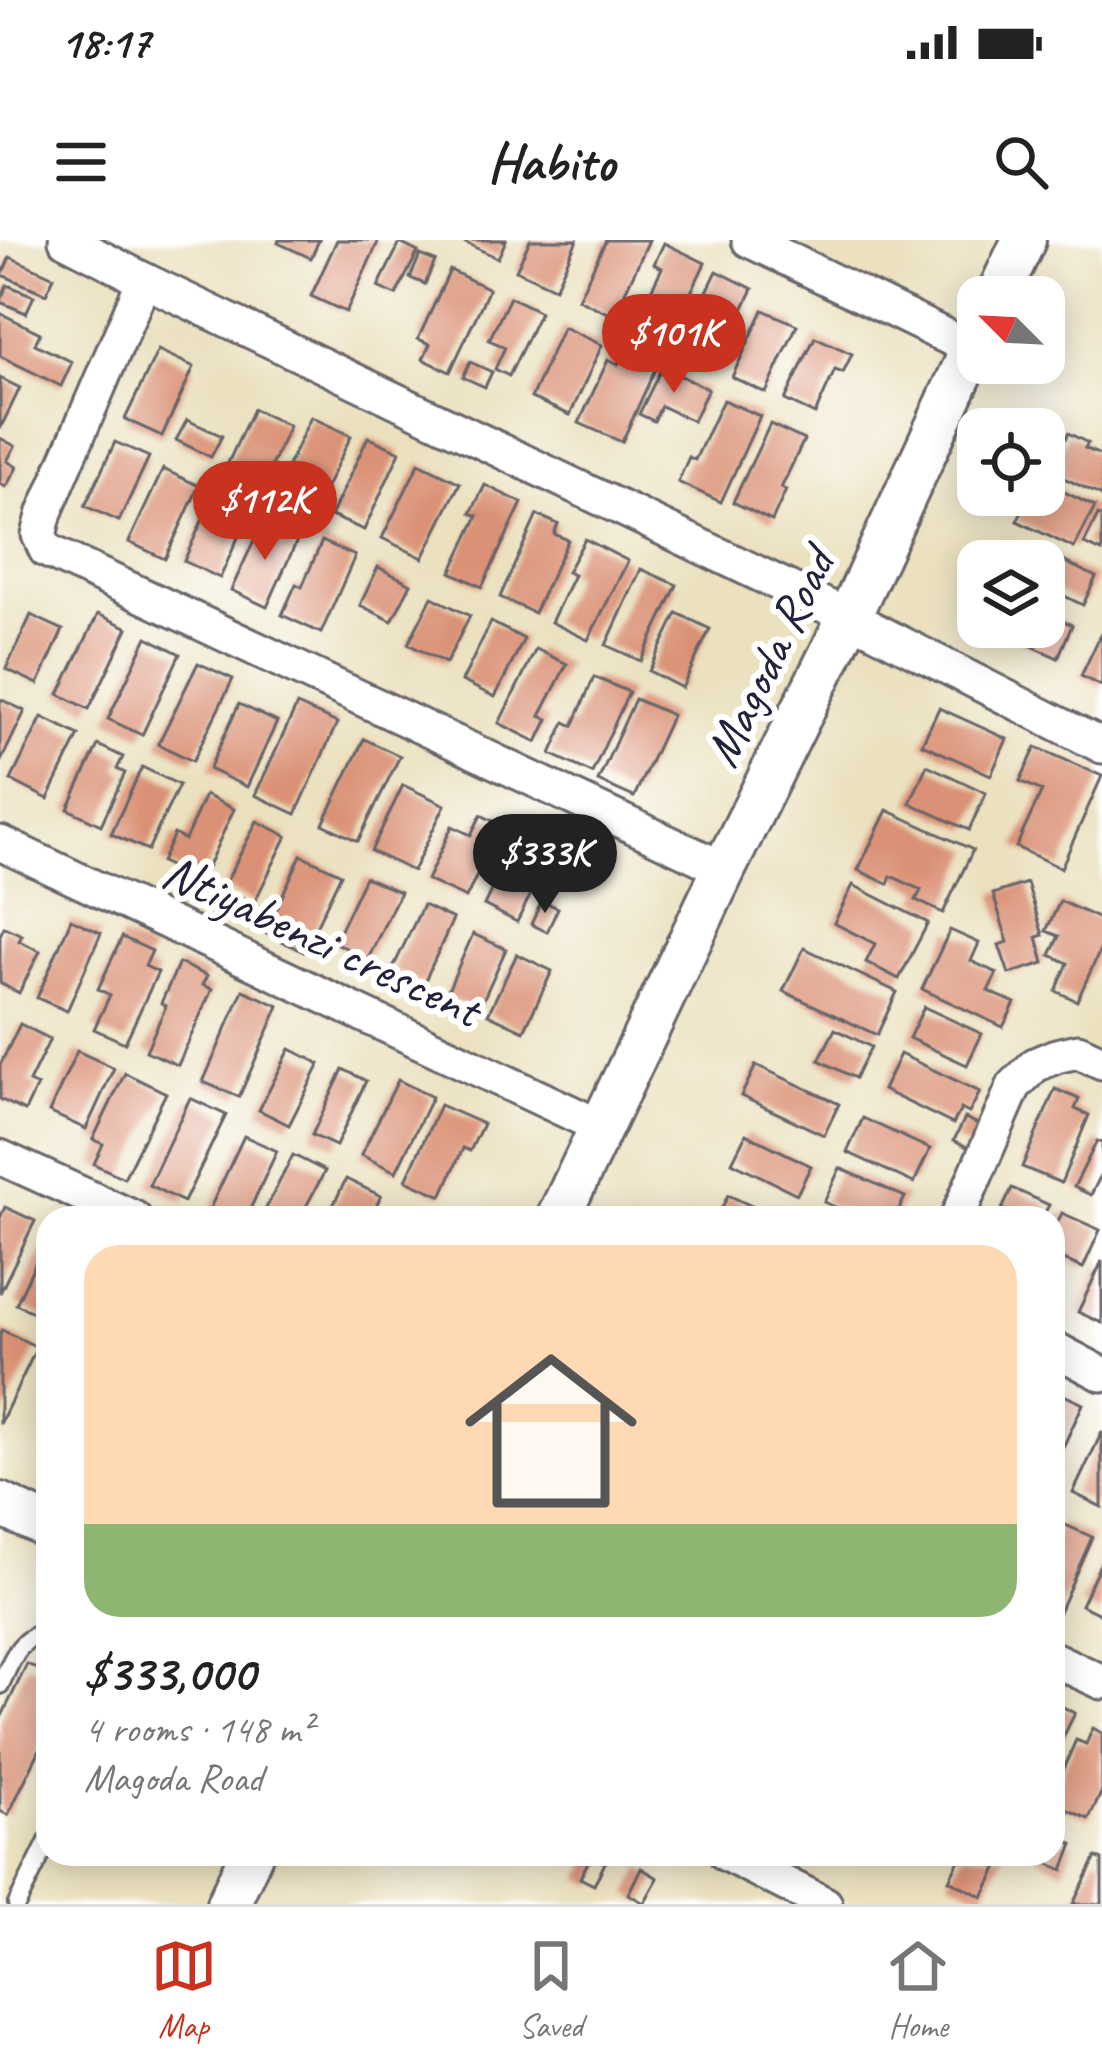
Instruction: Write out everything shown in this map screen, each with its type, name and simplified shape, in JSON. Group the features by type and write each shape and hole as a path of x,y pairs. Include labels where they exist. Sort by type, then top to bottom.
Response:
{"street":[{"path":"66,240 849,617 1102,746"},
{"path":"749,240 957,335"},
{"path":"1007,276 1024,240"},
{"path":"144,280 45,512 39,535 46,550 724,869"},
{"name":"Magoda Road","path":"564,1206 849,617 957,382"},
{"name":"Ntiyabenzi crescent","path":"0,843 601,1126"},
{"path":"962,1206 1014,1086 1035,1065 1056,1056 1078,1051 1102,1062"},
{"path":"0,1157 108,1206"},
{"path":"1065,1354 1102,1373"},
{"path":"0,1504 36,1521"},
{"path":"1065,1665 1102,1682"},
{"path":"228,1904 245,1866"},
{"path":"750,1866 825,1904"}],"lane":[{"path":"0,1685 19,1646 36,1634"},
{"path":"17,1904 36,1865"}],"building":[{"path":"279,240 319,240 311,258"},
{"path":"337,240 379,240 346,312 311,296"},
{"path":"459,240 506,240 498,258"},
{"path":"530,240 577,240 555,288 516,270"},
{"path":"606,240 649,240 614,316 578,299"},
{"path":"400,243 418,252 396,295 378,287"},
{"path":"664,243 705,263 668,341 634,325 662,268 654,264"},
{"path":"420,255 435,261 425,284 410,278"},
{"path":"10,257 54,277 46,294 2,275"},
{"path":"450,270 489,289 450,372 423,359 430,344 418,339"},
{"path":"717,271 753,289 716,365 680,347"},
{"path":"7,285 34,296 26,313 0,302"},
{"path":"510,297 540,312 509,376 495,369 505,347 489,340"},
{"path":"763,310 797,325 766,393 732,377"},
{"path":"0,313 40,333 35,344 72,362 61,386 0,356"},
{"path":"563,327 602,345 570,415 531,398"},
{"path":"815,337 852,354 843,373 835,370 815,414 785,400"},
{"path":"158,350 194,367 162,436 125,419"},
{"path":"624,352 656,367 622,442 579,423 608,360 618,364"},
{"path":"470,362 492,372 485,387 463,377"},
{"path":"662,367 708,389 693,421 661,406 654,421 639,414"},
{"path":"0,378 20,388 0,429"},
{"path":"723,400 760,416 721,502 678,482 689,457 695,460"},
{"path":"253,409 289,426 264,482 227,465"},
{"path":"311,417 351,436 316,508 277,489"},
{"path":"187,420 222,436 211,457 176,440"},
{"path":"770,424 804,440 781,488 786,490 772,521 733,502"},
{"path":"1068,433 1102,456 1102,496 1065,479"},
{"path":"368,437 400,452 364,530 331,516"},
{"path":"0,438 15,446 7,461 17,467 6,487 0,484"},
{"path":"115,442 149,457 119,521 85,506"},
{"path":"419,463 460,483 423,558 382,538"},
{"path":"163,469 199,486 165,559 129,542"},
{"path":"485,485 522,503 482,587 451,572 478,516 471,513"},
{"path":"216,490 252,506 220,578 184,561"},
{"path":"1065,492 1095,507 1074,548 1017,521 1020,516 1065,516"},
{"path":"537,515 558,524 554,534 568,540 534,613 500,597"},
{"path":"1098,515 1102,517 1102,552 1084,544"},
{"path":"264,519 299,536 267,607 231,590"},
{"path":"585,539 628,561 588,640 551,622 574,575 567,572"},
{"path":"322,541 355,556 321,633 282,615 296,584 302,587"},
{"path":"1065,562 1096,577 1083,605 1065,596"},
{"path":"378,567 411,584 392,621 360,605"},
{"path":"641,569 677,585 641,661 606,645"},
{"path":"432,597 470,616 446,663 408,644"},
{"path":"677,613 710,629 682,688 649,671"},
{"path":"98,614 128,628 89,709 59,694"},
{"path":"31,615 63,630 38,684 6,669"},
{"path":"491,622 524,639 495,697 462,681"},
{"path":"1102,632 1102,686 1081,676"},
{"path":"147,637 180,654 142,735 108,719"},
{"path":"1036,648 1062,648 1058,658"},
{"path":"536,649 567,664 540,716 548,719 537,742 499,723"},
{"path":"198,663 233,679 193,761 158,744"},
{"path":"594,677 629,692 592,773 551,754 565,722 573,726"},
{"path":"0,699 25,711 0,763"},
{"path":"635,699 672,715 634,797 598,781"},
{"path":"239,704 277,722 247,787 209,769"},
{"path":"297,705 337,723 296,814 255,795"},
{"path":"939,708 1007,739 991,775 922,744"},
{"path":"42,717 79,735 48,799 11,780"},
{"path":"364,739 400,756 358,841 323,824"},
{"path":"98,745 123,757 117,769 125,773 101,825 68,809"},
{"path":"1036,747 1102,776 1061,868 1016,847 1042,791 1020,781"},
{"path":"927,765 986,793 969,830 910,803"},
{"path":"142,767 179,785 148,850 111,834"},
{"path":"403,785 445,805 413,871 371,851"},
{"path":"205,795 234,809 201,881 161,862 174,834 185,840"},
{"path":"887,810 973,850 943,913 916,900 921,890 891,876 888,884 858,870"},
{"path":"481,815 501,825 466,898 427,880 452,826 471,835"},
{"path":"257,821 287,836 254,903 223,888"},
{"path":"522,828 555,845 517,922 484,905"},
{"path":"301,855 341,874 304,952 265,933"},
{"path":"365,877 400,892 368,959 334,942"},
{"path":"1027,883 1043,935 1037,937 1044,963 1009,974 999,945 1008,942 993,894"},
{"path":"853,885 928,923 899,979 866,962 875,944 834,923"},
{"path":"542,901 558,908 547,932 531,924"},
{"path":"1060,901 1102,920 1102,946 1077,1001 1056,991 1068,963 1050,955 1059,936 1046,931"},
{"path":"423,905 453,919 423,985 392,970"},
{"path":"71,919 101,933 67,1011 37,998"},
{"path":"4,927 40,951 19,993 0,983"},
{"path":"950,930 979,943 971,961 997,973 988,991 1015,1003 1003,1027 922,989"},
{"path":"473,934 506,949 478,1011 445,997"},
{"path":"122,937 152,951 145,966 158,972 125,1043 94,1029 110,995 98,989"},
{"path":"804,948 897,992 877,1035 783,991"},
{"path":"517,954 552,971 524,1031 488,1014"},
{"path":"179,963 207,976 202,985 212,989 178,1065 146,1051"},
{"path":"243,990 279,1006 239,1097 203,1082"},
{"path":"924,1007 982,1034 967,1065 909,1038"},
{"path":"20,1024 50,1039 29,1082 37,1086 25,1111 0,1099 0,1065"},
{"path":"835,1029 871,1047 855,1078 819,1060"},
{"path":"290,1049 320,1064 289,1125 259,1110"},
{"path":"77,1051 114,1068 86,1129 49,1112"},
{"path":"900,1054 980,1092 969,1113 961,1109 953,1124 883,1090"},
{"path":"756,1065 839,1104 824,1135 741,1096"},
{"path":"343,1069 366,1081 336,1146 312,1135"},
{"path":"125,1073 166,1093 124,1178 94,1164 103,1144 93,1139"},
{"path":"398,1080 432,1097 396,1172 361,1155"},
{"path":"1055,1089 1079,1099 1075,1109 1089,1115 1061,1183 1022,1167"},
{"path":"190,1098 226,1115 184,1202 149,1185"},
{"path":"440,1105 483,1124 470,1151 463,1148 442,1196 406,1180"},
{"path":"863,1118 930,1149 914,1183 847,1152"},
{"path":"965,1118 982,1126 971,1149 954,1140"},
{"path":"746,1134 811,1166 797,1194 732,1162"},
{"path":"244,1136 277,1151 252,1206 211,1206"},
{"path":"1097,1141 1102,1143 1102,1173 1091,1195 1074,1187"},
{"path":"293,1155 325,1171 306,1206 267,1206"},
{"path":"840,1168 905,1197 901,1206 824,1202"},
{"path":"346,1179 381,1196 376,1206 333,1206"},
{"path":"1012,1188 1049,1205 1048,1206 1004,1206"},
{"path":"728,1195 752,1206 723,1206"},
{"path":"5,1207 35,1221 0,1293 0,1218"},
{"path":"1065,1214 1100,1230 1083,1268 1065,1260"},
{"path":"1102,1261 1102,1323 1078,1312"},
{"path":"36,1262 36,1313 16,1304"},
{"path":"2,1330 36,1349 0,1424"},
{"path":"1065,1396 1083,1404 1065,1443"},
{"path":"1102,1432 1102,1507 1073,1493"},
{"path":"1065,1525 1092,1537 1065,1598"},
{"path":"1102,1560 1102,1615 1081,1605"},
{"path":"27,1664 36,1668 36,1758 8,1815 0,1811 0,1720"},
{"path":"1065,1708 1075,1713 1065,1733"},
{"path":"1093,1728 1102,1733 1102,1791 1089,1819 1065,1808 1065,1765 1076,1740 1086,1744"},
{"path":"1065,1841 1073,1844 1065,1865"},
{"path":"1096,1857 1102,1860 1102,1904 1073,1904"},
{"path":"586,1866 604,1866 594,1885 580,1878"},
{"path":"956,1866 998,1866 983,1897 949,1880"},
{"path":"641,1868 658,1878 644,1903 628,1894"}]}
